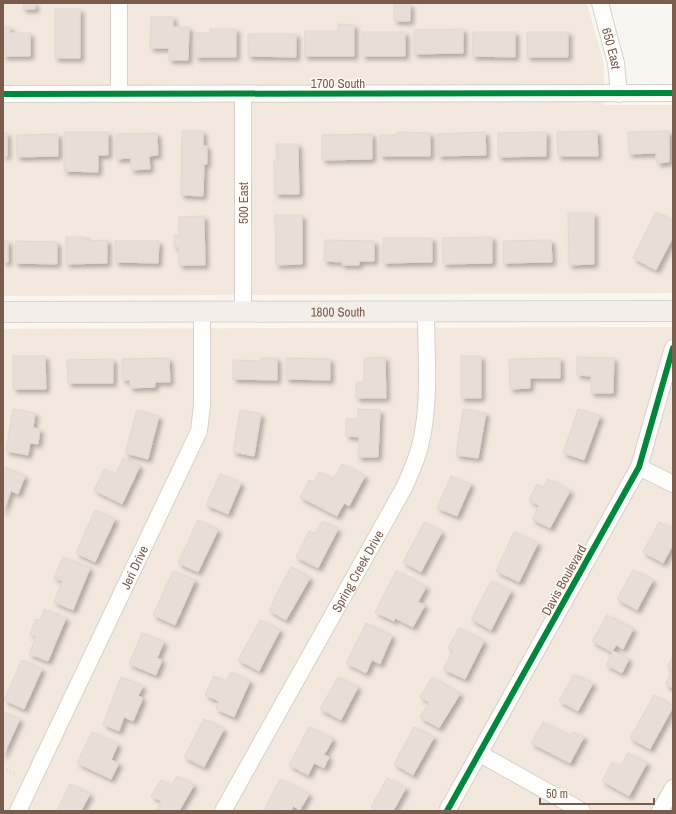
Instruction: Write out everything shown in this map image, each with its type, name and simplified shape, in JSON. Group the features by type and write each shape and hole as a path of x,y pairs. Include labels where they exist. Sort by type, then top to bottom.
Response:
{"main road":[{"name":"1800 South","path":"3,312 673,311"}],"street":[{"path":"119,3 119,94"},
{"name":"650 East","path":"600,3 616,64 619,94"},
{"name":"1700 South","path":"3,94 673,93"},
{"name":"500 East","path":"243,94 243,312"},
{"name":"Jeri Drive","path":"18,811 199,431 202,406 202,312"},
{"name":"Spring Creek Drive","path":"223,811 401,493 414,466 424,426 426,312"},
{"name":"Davis Boulevard","path":"447,811 639,467 673,348"},
{"path":"639,467 673,484"},
{"path":"480,754 582,811"},
{"path":"660,811 673,788"}],"path":[{"path":"3,768 17,775"}],"shaded area":[{"path":"3,3 587,3 604,65 604,105 673,105 673,293 3,296"},
{"path":"673,327 673,811 3,811 3,329"}],"building":[{"path":"23,3 35,3 35,9 23,9"},
{"path":"394,4 410,4 410,21 394,21"},
{"path":"55,9 80,9 80,58 55,58"},
{"path":"151,17 173,17 173,27 189,27 188,60 169,60 169,48 150,48"},
{"path":"338,24 354,25 354,56 304,56 305,31 338,31"},
{"path":"3,27 10,27 10,33 30,33 30,56 3,56"},
{"path":"210,29 236,29 236,57 195,57 195,33 210,33"},
{"path":"463,29 463,53 414,54 414,30"},
{"path":"362,32 405,32 405,56 362,56"},
{"path":"473,32 515,32 515,57 472,56"},
{"path":"527,32 568,32 568,57 527,57"},
{"path":"248,34 296,34 296,57 248,56"},
{"path":"182,131 203,131 203,146 207,146 207,164 204,164 203,196 181,195"},
{"path":"597,131 598,156 558,156 557,132"},
{"path":"669,131 669,162 657,163 656,153 629,154 628,132"},
{"path":"64,132 108,132 108,155 98,155 98,172 64,171"},
{"path":"397,132 430,133 430,156 380,156 380,135 397,135"},
{"path":"485,132 486,155 438,156 437,134"},
{"path":"546,132 546,156 498,157 498,133"},
{"path":"3,133 7,133 7,156 3,156"},
{"path":"157,133 158,155 149,156 150,169 131,170 131,158 116,159 116,134"},
{"path":"58,134 58,156 17,157 16,135"},
{"path":"372,134 372,159 322,160 322,135"},
{"path":"276,144 298,144 299,194 275,194 274,160 277,160"},
{"path":"656,212 673,221 673,237 656,270 633,258"},
{"path":"568,213 594,213 594,264 569,265"},
{"path":"275,215 302,215 302,264 276,265"},
{"path":"204,216 205,265 179,265 179,247 174,247 174,235 179,235 179,217"},
{"path":"66,237 86,237 86,241 107,240 107,263 66,264"},
{"path":"492,237 492,263 443,264 442,238"},
{"path":"383,238 432,238 432,262 383,263"},
{"path":"325,240 374,241 374,261 359,261 359,265 342,265 342,262 324,261"},
{"path":"551,240 552,262 503,263 503,241"},
{"path":"3,241 8,241 8,262 3,262"},
{"path":"16,241 57,242 57,264 15,263"},
{"path":"115,241 159,241 158,263 115,262"},
{"path":"13,356 45,356 46,389 13,389"},
{"path":"461,356 481,356 481,398 461,398"},
{"path":"385,357 386,398 356,398 356,382 364,382 364,358"},
{"path":"577,357 614,358 613,393 591,393 591,376 577,375"},
{"path":"169,358 170,382 155,382 155,387 130,388 130,380 122,380 122,359"},
{"path":"261,358 277,358 277,380 233,379 233,360 261,361"},
{"path":"286,358 330,359 330,380 286,379"},
{"path":"560,358 560,378 530,378 530,388 510,389 509,359"},
{"path":"113,359 113,383 68,383 67,360"},
{"path":"13,409 35,413 33,428 40,429 38,444 30,443 28,455 6,451"},
{"path":"358,409 380,410 378,457 358,457 359,437 346,436 346,419 358,419"},
{"path":"463,409 486,413 478,458 456,455"},
{"path":"578,409 600,416 584,460 563,453"},
{"path":"137,410 159,416 148,459 125,453"},
{"path":"240,410 261,414 254,456 233,452"},
{"path":"123,458 140,466 122,504 94,490 104,469 116,475"},
{"path":"342,464 365,476 349,506 344,503 337,516 300,497 309,480 314,483 319,472 333,479"},
{"path":"3,467 25,476 18,494 11,491 3,512"},
{"path":"220,474 241,483 228,514 206,505"},
{"path":"451,476 471,484 457,516 437,508"},
{"path":"548,479 570,491 550,528 532,519 539,506 529,500 537,484 543,488"},
{"path":"95,510 115,519 95,562 76,553"},
{"path":"198,520 218,530 198,572 178,563"},
{"path":"322,521 338,529 318,568 296,557 309,531 315,534"},
{"path":"424,522 442,532 421,572 403,562"},
{"path":"659,522 673,529 673,545 663,563 643,552"},
{"path":"514,532 538,543 519,582 496,571"},
{"path":"63,557 90,568 73,610 54,602 62,581 54,578"},
{"path":"291,567 310,578 286,620 269,610"},
{"path":"633,570 653,580 637,610 617,599"},
{"path":"173,571 195,580 175,625 153,615"},
{"path":"396,571 426,587 418,602 425,605 413,627 395,618 394,621 375,612"},
{"path":"491,581 511,591 491,630 471,619"},
{"path":"44,609 66,618 48,661 29,654 36,637 30,634 36,619 40,620"},
{"path":"607,615 633,629 623,649 616,645 612,652 592,641"},
{"path":"260,620 280,630 259,671 238,660"},
{"path":"366,623 392,636 380,664 372,660 366,673 346,663"},
{"path":"459,628 484,641 465,679 443,669 453,651 448,648"},
{"path":"142,633 164,642 157,658 162,660 156,675 129,664"},
{"path":"613,651 629,659 622,673 606,665"},
{"path":"673,656 673,688 665,684 672,670 667,667"},
{"path":"22,660 42,669 24,709 4,700"},
{"path":"231,672 250,681 234,717 216,709 219,701 205,695 214,676 226,682"},
{"path":"574,674 593,683 578,711 559,701"},
{"path":"121,677 143,686 138,696 143,698 133,721 124,717 119,731 103,724"},
{"path":"338,677 358,687 341,720 320,709"},
{"path":"432,677 460,694 439,728 420,717 429,702 420,697"},
{"path":"654,695 673,707 650,749 630,738"},
{"path":"3,712 20,719 3,756"},
{"path":"204,719 224,729 204,767 184,757"},
{"path":"543,722 570,736 573,732 584,737 570,763 531,743"},
{"path":"309,727 333,739 324,755 329,757 324,768 314,763 308,775 289,765"},
{"path":"414,727 434,737 413,775 394,764"},
{"path":"92,732 118,744 111,760 119,763 111,779 77,763"},
{"path":"628,753 647,763 629,796 602,781 612,762 620,767"},
{"path":"177,776 194,785 179,811 156,811 161,801 151,796 161,780 171,785"},
{"path":"387,778 406,788 393,811 376,811 371,807"},
{"path":"280,779 309,794 300,810 293,806 291,811 264,810"},
{"path":"70,784 90,794 81,811 57,811"}],"cycle path":[{"path":"3,94 673,93"},
{"path":"447,811 639,467 673,348"}]}
